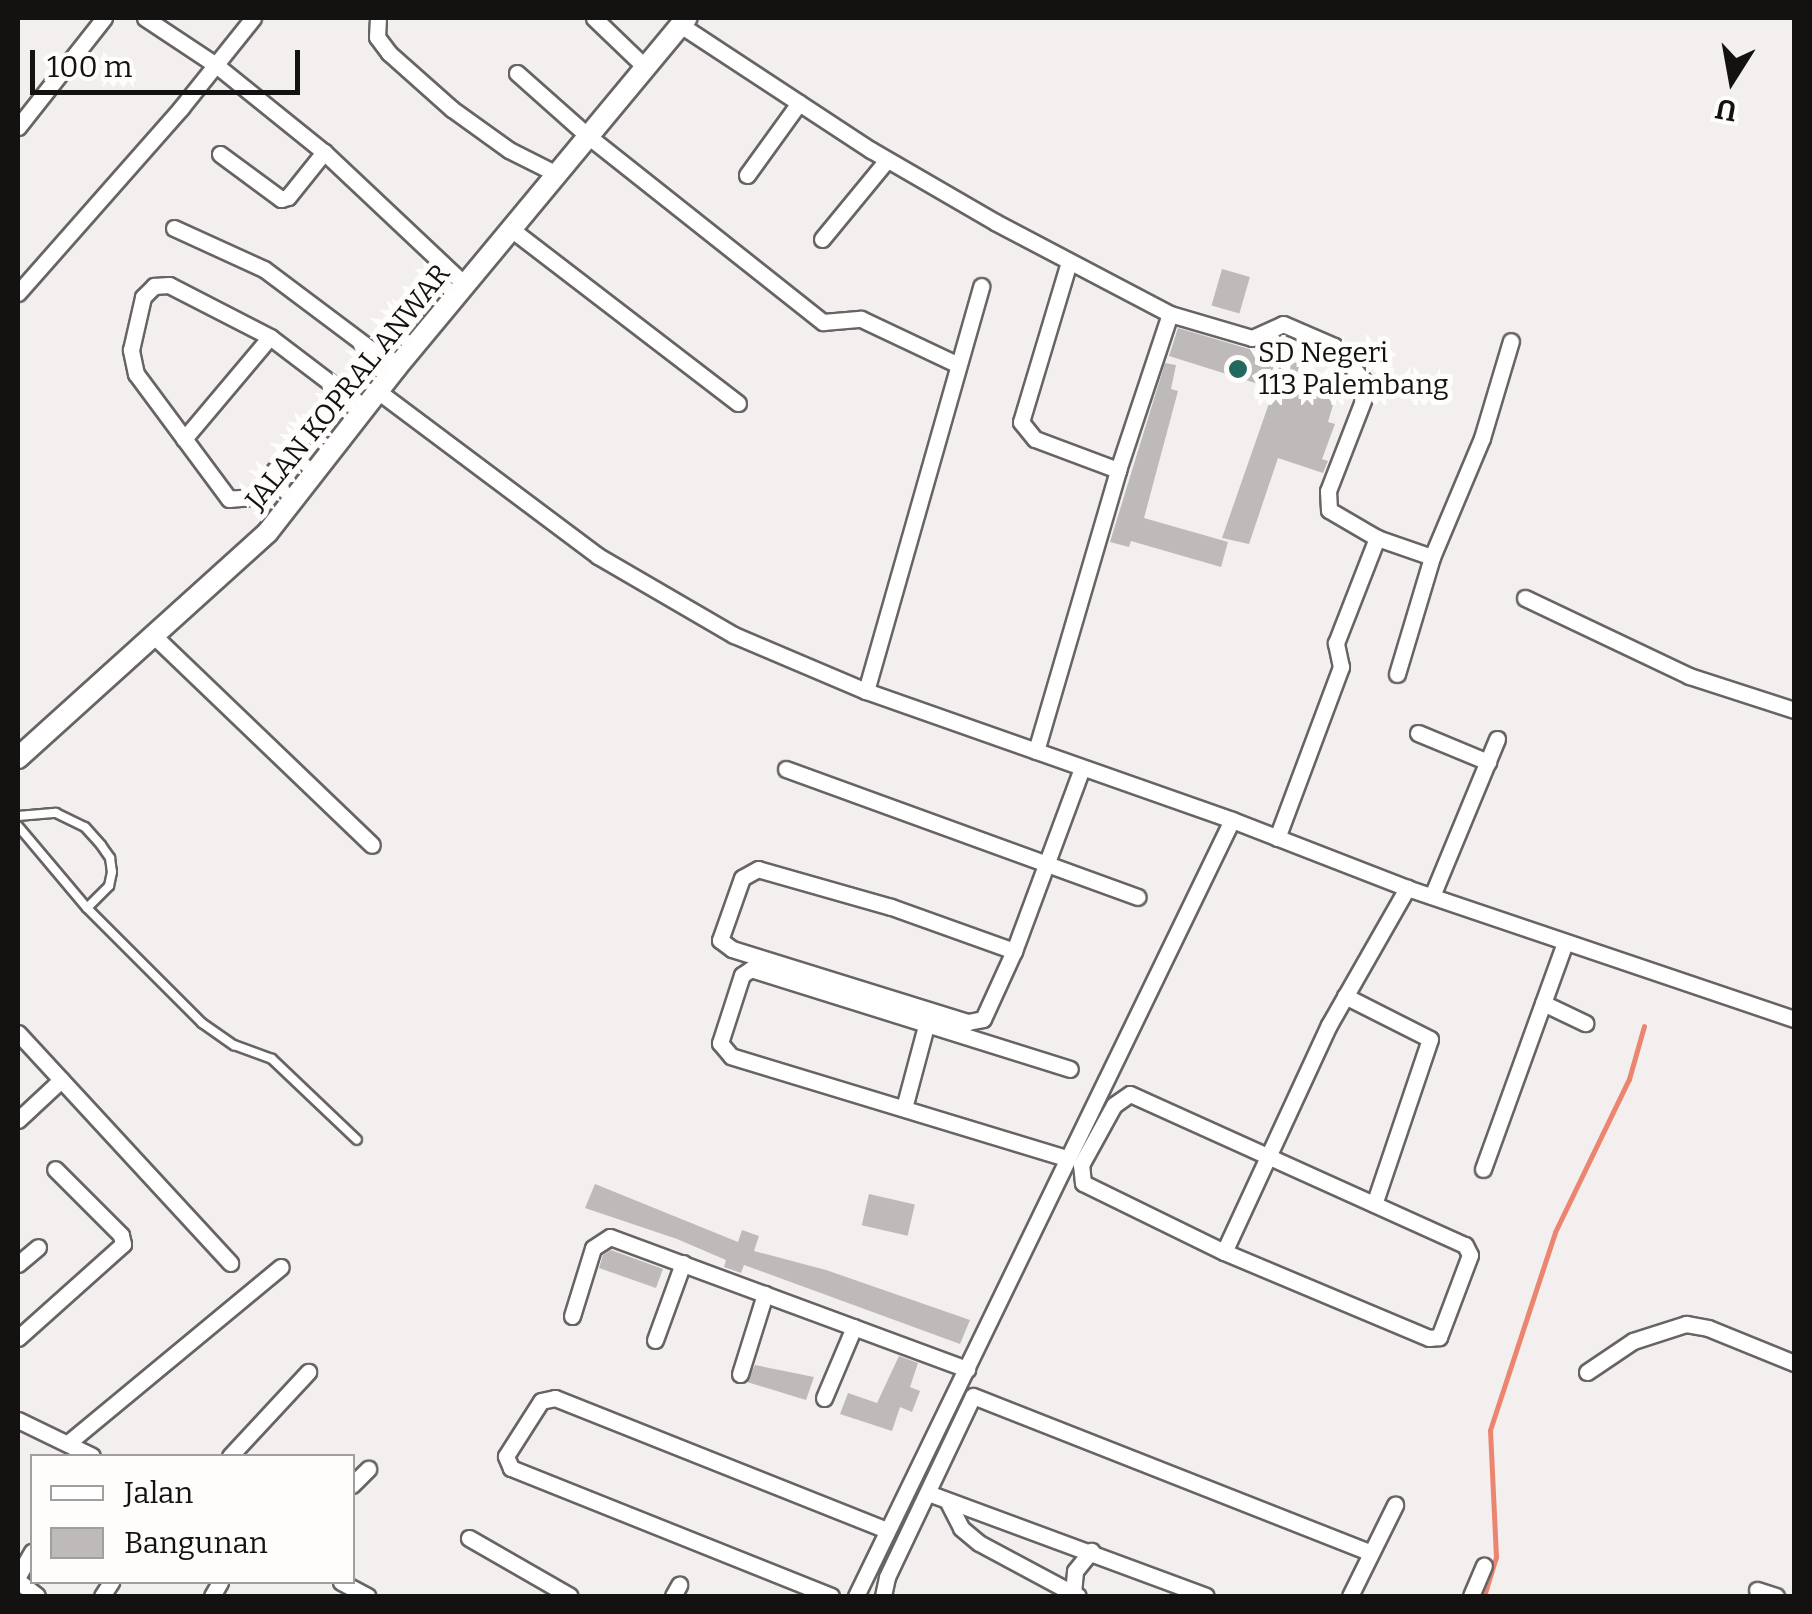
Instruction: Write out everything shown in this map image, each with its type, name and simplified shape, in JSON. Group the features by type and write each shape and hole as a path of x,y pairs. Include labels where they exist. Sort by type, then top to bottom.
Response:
{"street":[{"path":"18,127 104,18"},
{"path":"145,18 216,65 324,152 466,284"},
{"path":"18,293 253,18"},
{"path":"378,18 377,37 389,53 452,109 509,150 555,173"},
{"path":"594,18 646,68"},
{"path":"684,22 887,160 1170,314 1252,338 1283,324 1327,342 1344,355 1363,380 1366,393 1328,491 1329,510 1377,538 1432,558"},
{"name":"JALAN KOPRAL ANWAR","path":"18,758 268,532 555,173 684,22"},
{"path":"517,74 588,136 824,322 861,319 956,364"},
{"path":"747,175 799,103"},
{"path":"220,154 281,199 324,152"},
{"path":"822,240 887,160"},
{"path":"174,228 264,269 396,368"},
{"path":"511,229 738,404"},
{"path":"1069,262 1021,422 1034,439 1118,470"},
{"path":"342,393 244,500 229,499 142,387 131,350 143,297 161,282 270,337 365,409"},
{"path":"866,691 981,286"},
{"path":"1036,750 1118,470 1170,314"},
{"path":"184,440 270,337"},
{"path":"1397,674 1432,558 1482,438 1511,342"},
{"path":"379,392 598,556 734,635 866,691 1232,820 1407,888 1794,1019"},
{"path":"1277,838 1340,671 1336,644 1377,538"},
{"path":"1525,598 1689,676 1794,710"},
{"path":"153,635 372,844"},
{"path":"1418,733 1488,762"},
{"path":"1432,896 1497,738"},
{"path":"1014,951 872,902 758,869 742,878 720,940 732,949 968,1022 988,1014 1014,951 1082,768"},
{"path":"786,769 1137,897"},
{"path":"856,1596 1232,820"},
{"path":"1224,1252 1265,1158 1345,996 1407,888"},
{"path":"1484,1168 1565,942"},
{"path":"1066,1158 725,1054 720,1043 742,976 751,969 1070,1069"},
{"path":"1345,996 1430,1039 1374,1204"},
{"path":"1543,1003 1586,1023"},
{"path":"904,1108 927,1022"},
{"path":"18,1033 230,1263"},
{"path":"18,1120 61,1080"},
{"path":"1130,1094 1374,1204 1469,1249 1437,1338 1224,1252 1082,1183 1081,1166 1114,1105 1130,1094"},
{"path":"18,1338 123,1244 121,1235 55,1169"},
{"path":"572,1316 593,1248 602,1238 610,1237 967,1370"},
{"path":"18,1264 38,1247"},
{"path":"655,1340 683,1264"},
{"path":"68,1443 281,1267"},
{"path":"740,1374 765,1294"},
{"path":"1587,1372 1632,1341 1686,1324 1708,1328 1794,1363"},
{"path":"824,1398 854,1327"},
{"path":"232,1454 308,1372"},
{"path":"883,1596 887,1578 973,1396 1370,1552"},
{"path":"831,1596 511,1468 506,1456 540,1402 555,1398 888,1530"},
{"path":"18,1420 88,1454"},
{"path":"355,1482 368,1468"},
{"path":"928,1493 1206,1596"},
{"path":"948,1502 961,1528 979,1543 1076,1595"},
{"path":"1350,1596 1395,1505"},
{"path":"469,1538 570,1596"},
{"path":"1076,1595 1075,1571 1092,1551"},
{"path":"30,1556 18,1578 37,1596"},
{"path":"1472,1596 1484,1566"},
{"path":"345,1584 367,1596"},
{"path":"1757,1590 1776,1596"}],"lane":[{"path":"18,816 56,813 84,827 101,845 110,858 109,886 87,908"},
{"path":"18,826 87,908 216,1036 272,1058 357,1140"}],"building":[{"path":"1222,269 1250,277 1239,314 1212,306"},
{"path":"1178,328 1300,364 1292,388 1335,398 1328,422 1335,424 1322,459 1328,461 1323,473 1278,458 1249,544 1222,538 1274,389 1169,356"},
{"path":"1165,363 1176,365 1171,389 1178,391 1144,518 1228,542 1221,567 1131,541 1129,547 1110,542"},
{"path":"595,1184 738,1242 742,1230 759,1236 754,1251 826,1270 970,1320 960,1344 744,1265 741,1273 724,1267 726,1260 677,1239 585,1208"},
{"path":"869,1194 915,1205 908,1236 862,1225"},
{"path":"611,1250 663,1269 656,1288 599,1268 603,1255"},
{"path":"899,1356 918,1363 910,1387 920,1391 912,1412 900,1407 892,1431 840,1414 848,1393 877,1403"},
{"path":"755,1365 814,1377 806,1400 747,1382"}],"waterway":[{"path":"1484,1596 1496,1557 1490,1430 1555,1232 1629,1079 1644,1026"}],"place":[{"name":"SD Negeri 113 Palembang","path":"1238,369"}]}
